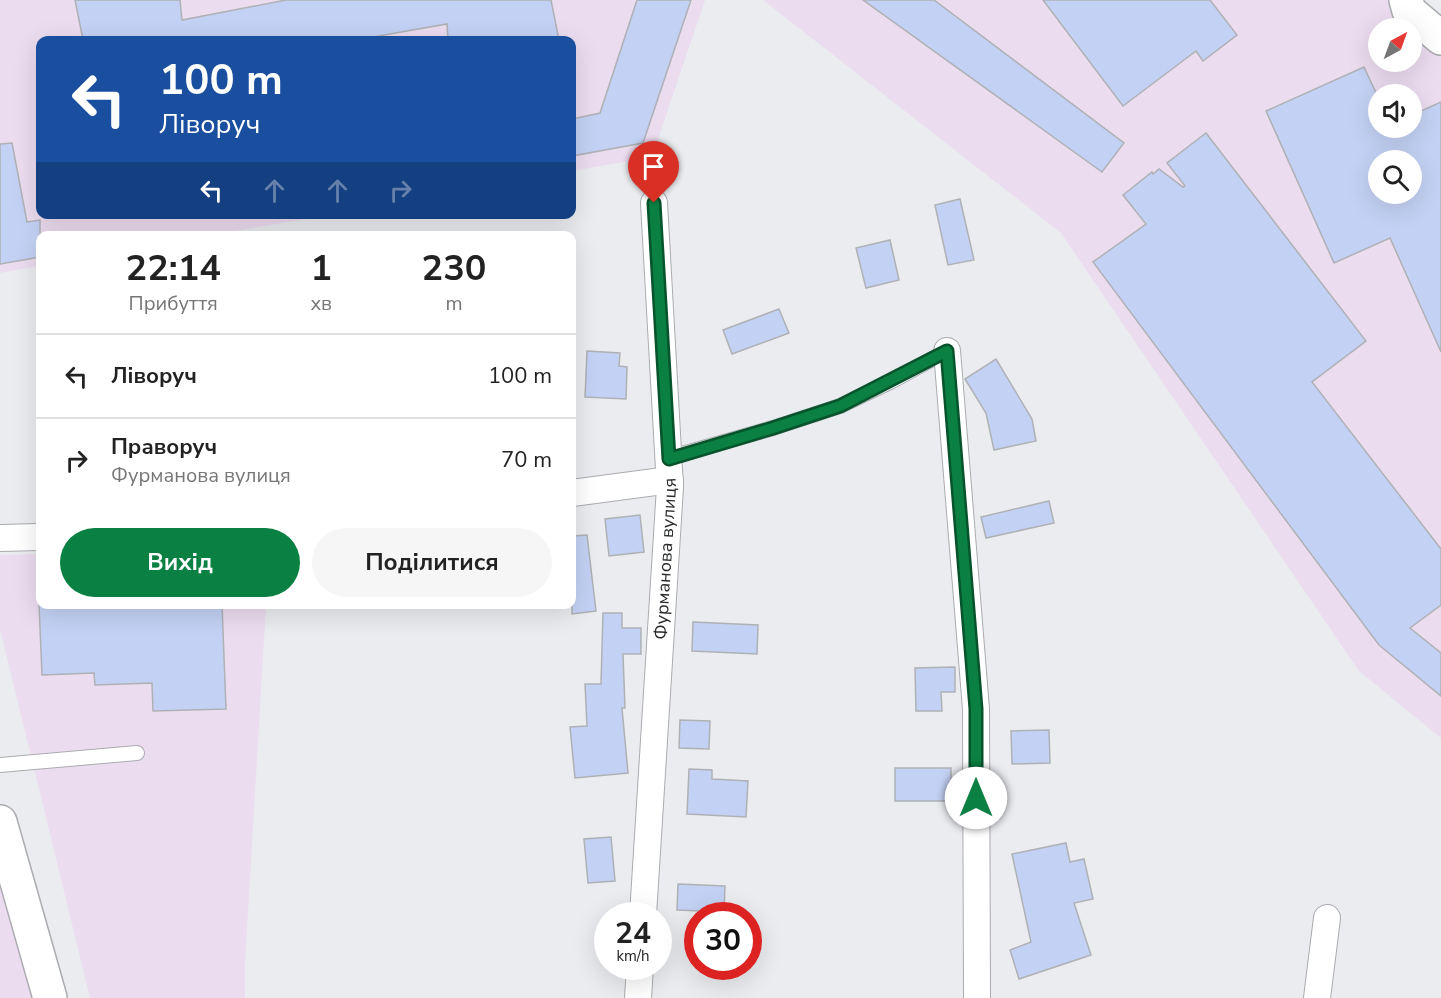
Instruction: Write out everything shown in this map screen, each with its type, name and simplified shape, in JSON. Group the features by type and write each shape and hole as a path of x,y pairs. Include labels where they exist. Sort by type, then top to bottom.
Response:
{"street":[{"path":"1406,0 1409,11 1441,38"},
{"name":"Фурманова вулиця","path":"644,902 669,470 654,203"},
{"path":"947,351 976,709 977,998"},
{"path":"576,492 669,470"},
{"path":"0,538 36,537"},
{"path":"0,822 50,998"},
{"path":"1317,998 1327,918"},
{"path":"638,998 639,980"}],"lane":[{"path":"669,470 773,428 840,406 947,351"},
{"path":"0,765 137,753"}],"shaded area":[{"path":"0,0 705,0 652,157 576,170 576,36 36,36 36,219 306,219 235,231 36,231 36,267 0,273"},
{"path":"763,0 1397,0 1418,18 1368,18 1368,72 1422,72 1422,22 1441,38 1441,738 1359,671 1061,233"},
{"path":"36,554 36,609 266,609 245,963 245,998 90,998 0,629 0,555"},
{"path":"0,822 50,998 0,998"}],"building":[{"path":"75,0 180,0 182,20 286,0 551,0 558,36 448,36 447,24 379,36 82,36"},
{"path":"637,0 691,0 643,143 576,155 576,118 600,113"},
{"path":"863,0 934,0 1124,143 1102,172"},
{"path":"1043,0 1210,0 1237,35 1203,61 1196,51 1123,106"},
{"path":"1364,67 1372,84 1368,84 1368,138 1422,138 1422,111 1441,102 1441,352 1390,238 1334,263 1266,111"},
{"path":"1206,133 1366,341 1312,382 1441,549 1441,605 1410,628 1441,653 1441,696 1379,645 1093,262 1146,224 1123,195 1159,169 1183,187 1185,186 1167,163"},
{"path":"12,143 27,222 40,220 40,231 36,231 36,258 0,264 0,144"},
{"path":"960,199 974,260 948,265 935,205"},
{"path":"890,240 899,280 866,288 856,248"},
{"path":"779,309 789,333 732,354 723,330"},
{"path":"587,351 620,353 619,366 627,367 626,399 585,397"},
{"path":"996,359 1032,419 1036,441 994,450 986,413 965,379"},
{"path":"1049,501 1054,523 986,538 981,517"},
{"path":"640,515 644,552 609,556 605,519"},
{"path":"587,535 596,611 572,614 572,609 576,609 576,536"},
{"path":"39,609 222,609 226,709 153,711 152,683 95,685 94,673 42,675"},
{"path":"603,613 622,613 622,628 641,628 641,654 623,654 625,708 622,708 628,773 575,778 570,727 587,726 585,684 601,684"},
{"path":"693,622 758,625 757,654 692,651"},
{"path":"955,667 955,692 941,692 942,711 916,711 915,668"},
{"path":"680,720 710,721 709,749 679,748"},
{"path":"1049,730 1050,763 1012,764 1011,731"},
{"path":"895,768 951,768 951,801 895,801"},
{"path":"689,769 712,770 712,779 748,781 746,817 687,814"},
{"path":"611,837 615,881 588,883 584,839"},
{"path":"1066,843 1070,862 1084,859 1093,899 1074,903 1091,955 1019,979 1010,950 1031,942 1012,854"},
{"path":"678,884 725,886 724,902 684,902 684,910 677,910"}],"route":[{"path":"654,203 669,459 840,406 947,351 976,709 976,798"}]}
